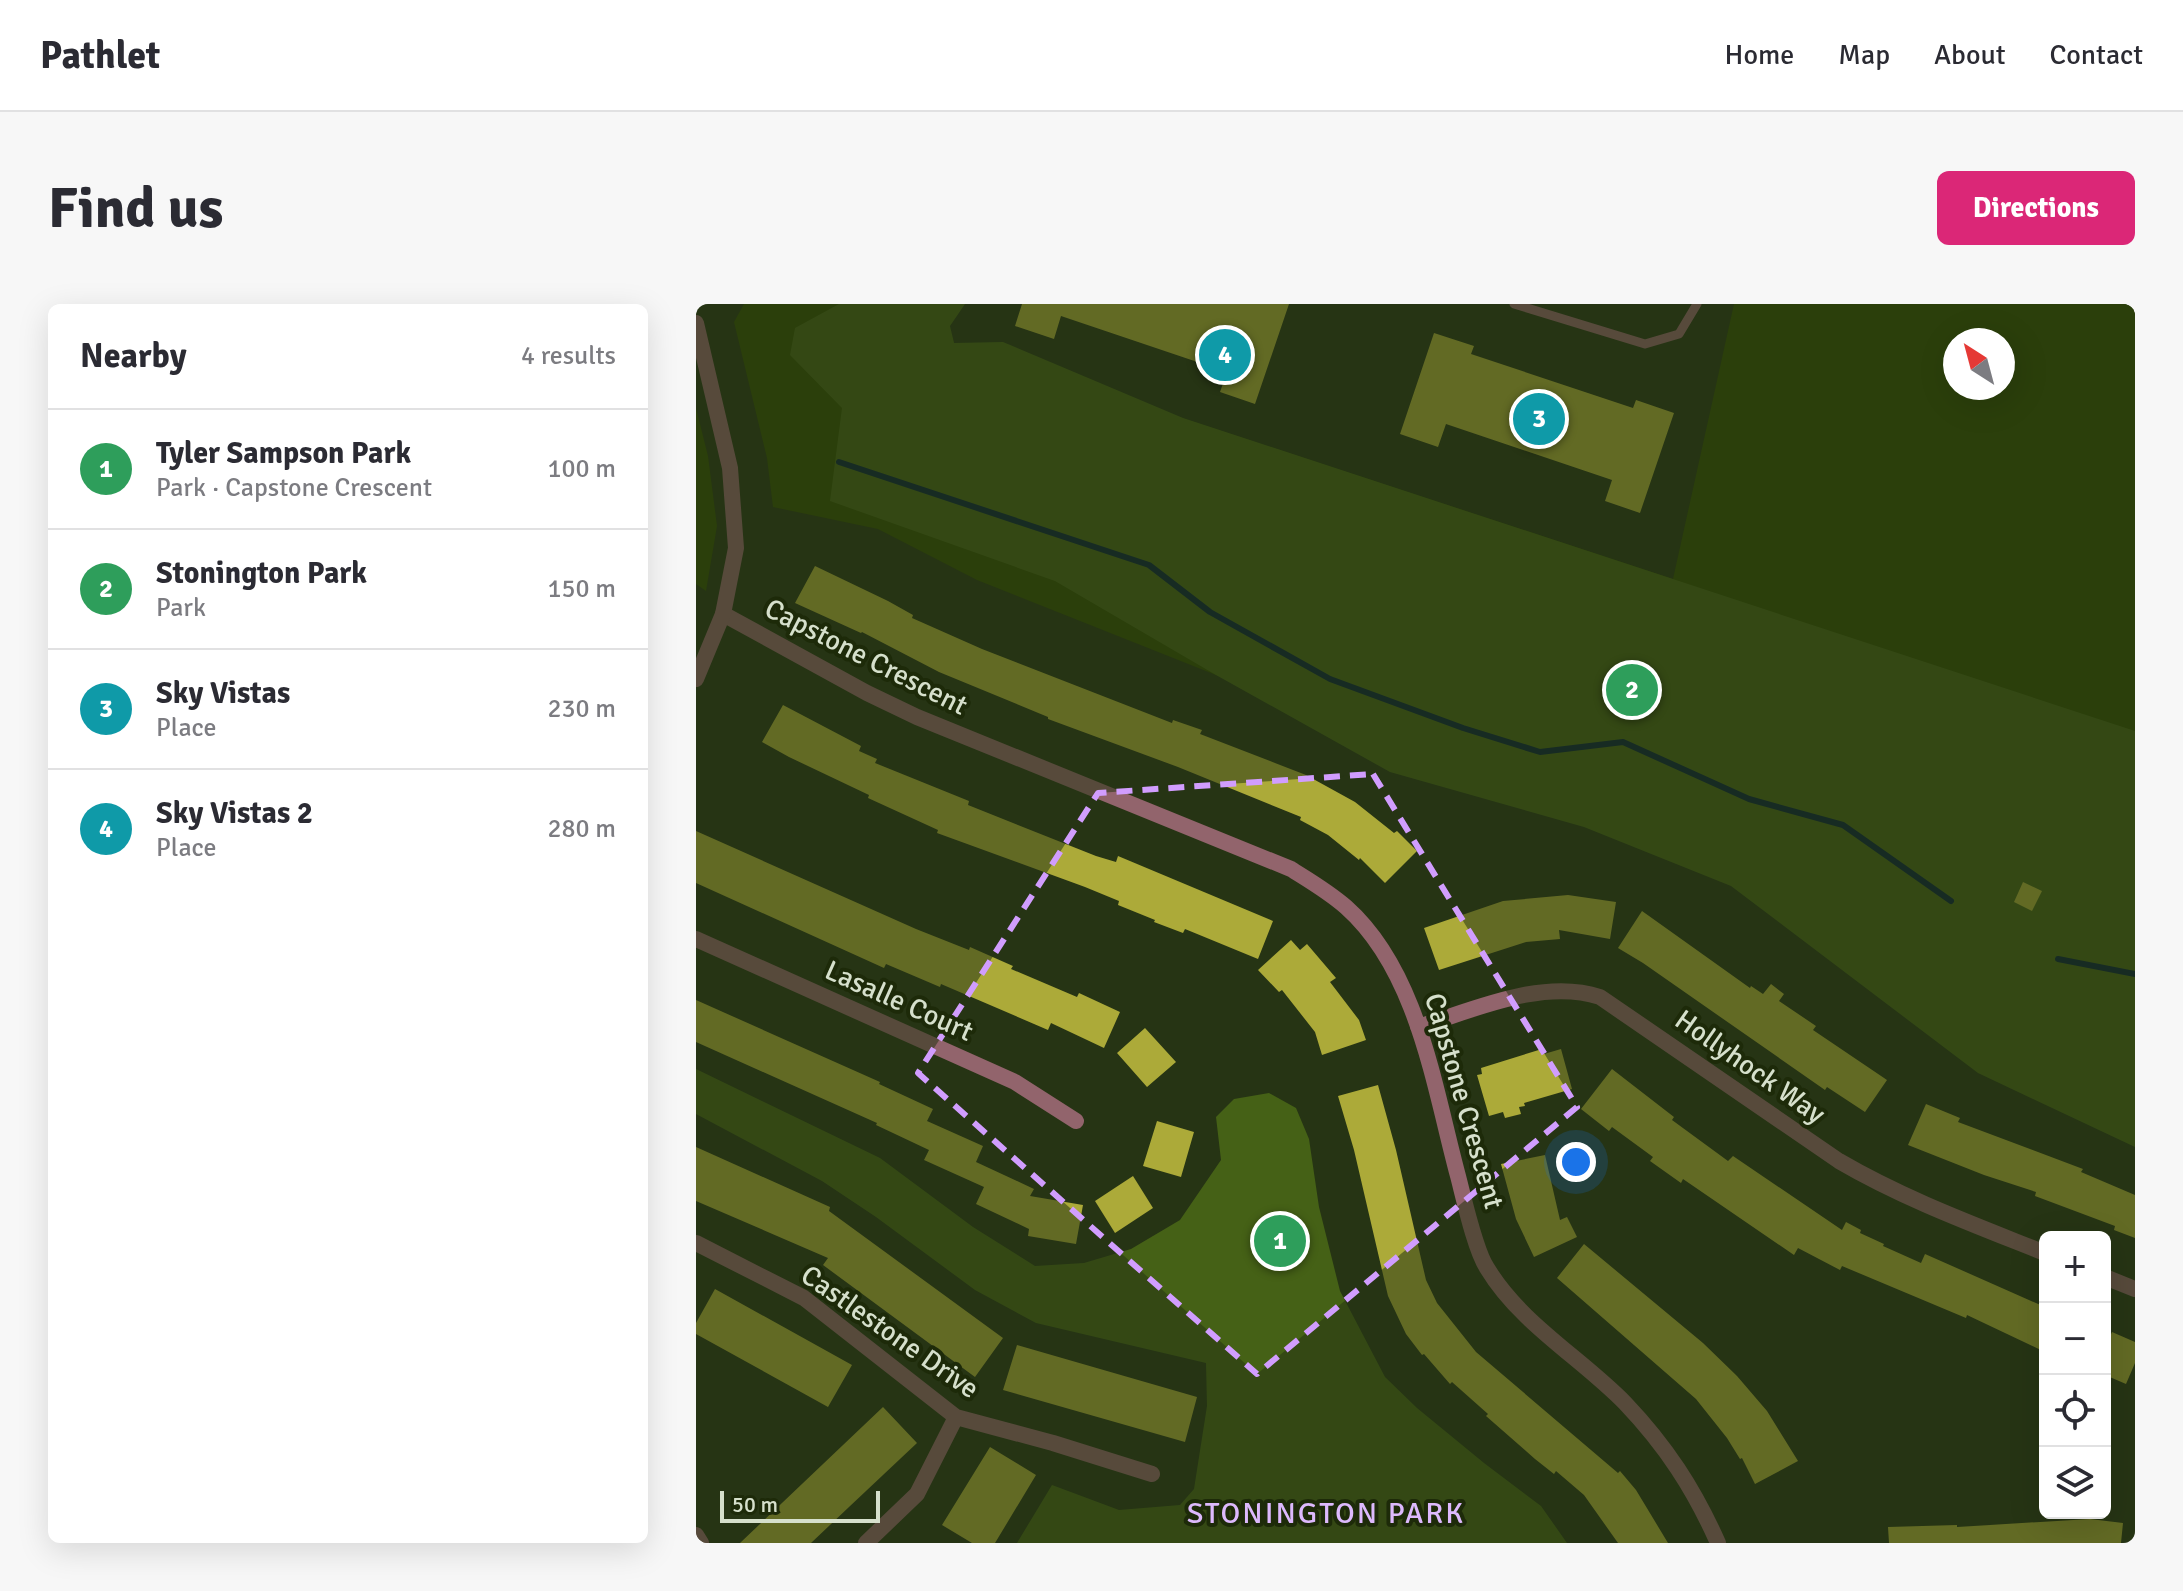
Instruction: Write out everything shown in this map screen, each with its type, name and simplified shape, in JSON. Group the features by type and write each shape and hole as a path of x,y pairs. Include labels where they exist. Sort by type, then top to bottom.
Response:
{"street":[{"path":"696,323 730,468 736,548 723,614 696,679"},
{"name":"Capstone Crescent","path":"723,614 917,717 1291,869 1347,908 1368,931 1404,987 1484,1265 1511,1303 1624,1403 1662,1446 1697,1496 1718,1543"},
{"name":"Lasalle Court","path":"696,939 1015,1082 1076,1121"},
{"name":"Hollyhock Way","path":"1418,1027 1554,990 1580,990 1600,997 1839,1161 1901,1195 2039,1251"},
{"name":"Castlestone Drive","path":"696,1243 804,1298 956,1417 1152,1474"},
{"path":"2111,1279 2135,1289"},
{"path":"866,1543 917,1494 956,1417"},
{"path":"696,1535 701,1543"}],"lane":[{"path":"1514,304 1645,344 1679,334 1697,304"}],"highlighted area":[{"path":"1373,774 1577,1107 1257,1374 918,1073 1098,793"}],"green space":[{"path":"744,304 942,304 954,343 1673,579 1734,304 2135,304 2135,1104 1662,819 1216,675 977,580 878,529 773,507 767,458 734,322"},
{"path":"839,304 965,304 950,326 954,343 1003,342 1183,418 2135,731 2135,1147 1978,1073 1731,886 1584,827 1390,772 1055,581 830,501 842,408 790,355 795,328"},
{"path":"696,408 708,456 717,526 706,591 696,584"},
{"path":"696,1069 880,1158 973,1227 1035,1266 1084,1263 1131,1249 1180,1220 1221,1160 1216,1117 1234,1099 1269,1093 1296,1108 1309,1139 1319,1207 1340,1291 1385,1377 1417,1408 1541,1506 1567,1543 1017,1543 1052,1485 1119,1510 1180,1505 1194,1489 1207,1406 1206,1363 1036,1323 975,1290 822,1181 696,1114"}],"building":[{"path":"1022,304 1289,304 1255,404 1220,392 1227,372 1061,316 1054,339 1015,326"},
{"path":"1434,333 1474,346 1471,354 1633,408 1636,400 1674,413 1640,513 1605,501 1612,480 1446,424 1438,447 1400,434"},
{"path":"815,566 888,601 913,615 912,618 982,649 1172,723 1173,720 1202,730 1200,734 1306,775 1355,802 1394,833 1397,831 1417,851 1385,883 1360,858 1300,820 1301,817 1048,719 939,672 862,632 795,603"},
{"path":"783,705 861,746 859,751 877,759 875,763 969,801 968,805 1096,856 1116,862 1118,856 1273,921 1258,959 1185,929 1183,933 1154,922 1118,905 1119,901 1085,887 937,833 938,830 789,757 762,742"},
{"path":"696,831 916,929 969,950 970,947 1013,966 1011,969 1077,997 1079,993 1120,1012 1104,1048 1051,1023 1048,1030 941,984 940,987 886,964 884,968 696,883"},
{"path":"2023,882 2042,891 2032,911 2014,902"},
{"path":"1568,895 1616,902 1610,939 1559,930 1560,939 1526,942 1439,970 1424,928 1503,901"},
{"path":"1642,911 1750,988 1763,994 1771,984 1784,994 1779,1001 1816,1026 1813,1030 1887,1080 1865,1112 1827,1087 1825,1090 1618,948"},
{"path":"1291,940 1300,950 1307,944 1336,978 1330,982 1359,1020 1366,1040 1322,1055 1315,1032 1282,990 1279,992 1258,970"},
{"path":"696,1000 933,1109 927,1121 983,1146 976,1162 1034,1189 1030,1196 1083,1205 1076,1244 1028,1236 1029,1229 976,1204 984,1187 924,1160 929,1150 877,1123 696,1042"},
{"path":"1145,1028 1176,1062 1147,1087 1117,1053"},
{"path":"1542,1049 1544,1054 1561,1049 1572,1089 1524,1103 1525,1106 1519,1107 1521,1114 1505,1118 1503,1112 1489,1116 1477,1075 1482,1074 1481,1068"},
{"path":"1612,1069 1674,1117 1672,1120 1728,1161 1733,1156 1842,1230 1846,1222 1883,1246 1921,1263 1925,1254 2039,1304 2039,1349 1967,1315 1966,1318 1842,1266 1840,1270 1798,1248 1794,1255 1683,1179 1681,1183 1650,1161 1653,1157 1612,1127 1609,1131 1581,1109"},
{"path":"1378,1085 1426,1280 1437,1303 1476,1352 1618,1473 1620,1471 1636,1490 1668,1543 1618,1543 1584,1495 1556,1471 1554,1474 1535,1459 1452,1382 1450,1384 1406,1334 1388,1296 1354,1150 1338,1096"},
{"path":"1926,1104 1960,1118 1958,1122 2083,1169 2081,1172 2135,1195 2135,1238 2114,1230 2115,1226 2035,1196 2036,1192 1908,1145"},
{"path":"1157,1121 1194,1132 1181,1177 1143,1166"},
{"path":"696,1147 830,1207 829,1211 1003,1338 975,1377 823,1265 828,1258 696,1201"},
{"path":"1545,1155 1560,1220 1567,1217 1577,1237 1534,1257 1516,1219 1501,1164"},
{"path":"1133,1176 1153,1208 1115,1233 1095,1201"},
{"path":"1584,1244 1703,1343 1737,1376 1767,1411 1798,1461 1755,1484 1742,1458 1696,1399 1557,1278"},
{"path":"715,1289 852,1365 828,1407 696,1334 696,1323"},
{"path":"2112,1332 2135,1342 2135,1363 2126,1384 2111,1378"},
{"path":"1017,1345 1197,1397 1185,1442 1003,1390"},
{"path":"883,1407 917,1443 811,1543 740,1543"},
{"path":"990,1447 1036,1475 995,1543 972,1543 942,1525"},
{"path":"2090,1519 2123,1523 2121,1543 1889,1543 1888,1527 1957,1527"}],"waterway":[{"path":"839,462 1149,565 1210,612 1330,679 1463,728 1540,752 1623,742 1749,799 1843,825 1951,901"},
{"path":"2058,959 2135,974"}],"place":[{"name":"Sky Vistas 2","path":"1225,355"},
{"name":"Sky Vistas","path":"1539,419"},
{"name":"Stonington Park","path":"1632,690"},
{"name":"Tyler Sampson Park","path":"1280,1241"}],"district":[{"name":"STONINGTON PARK","path":"1326,1513"}]}
